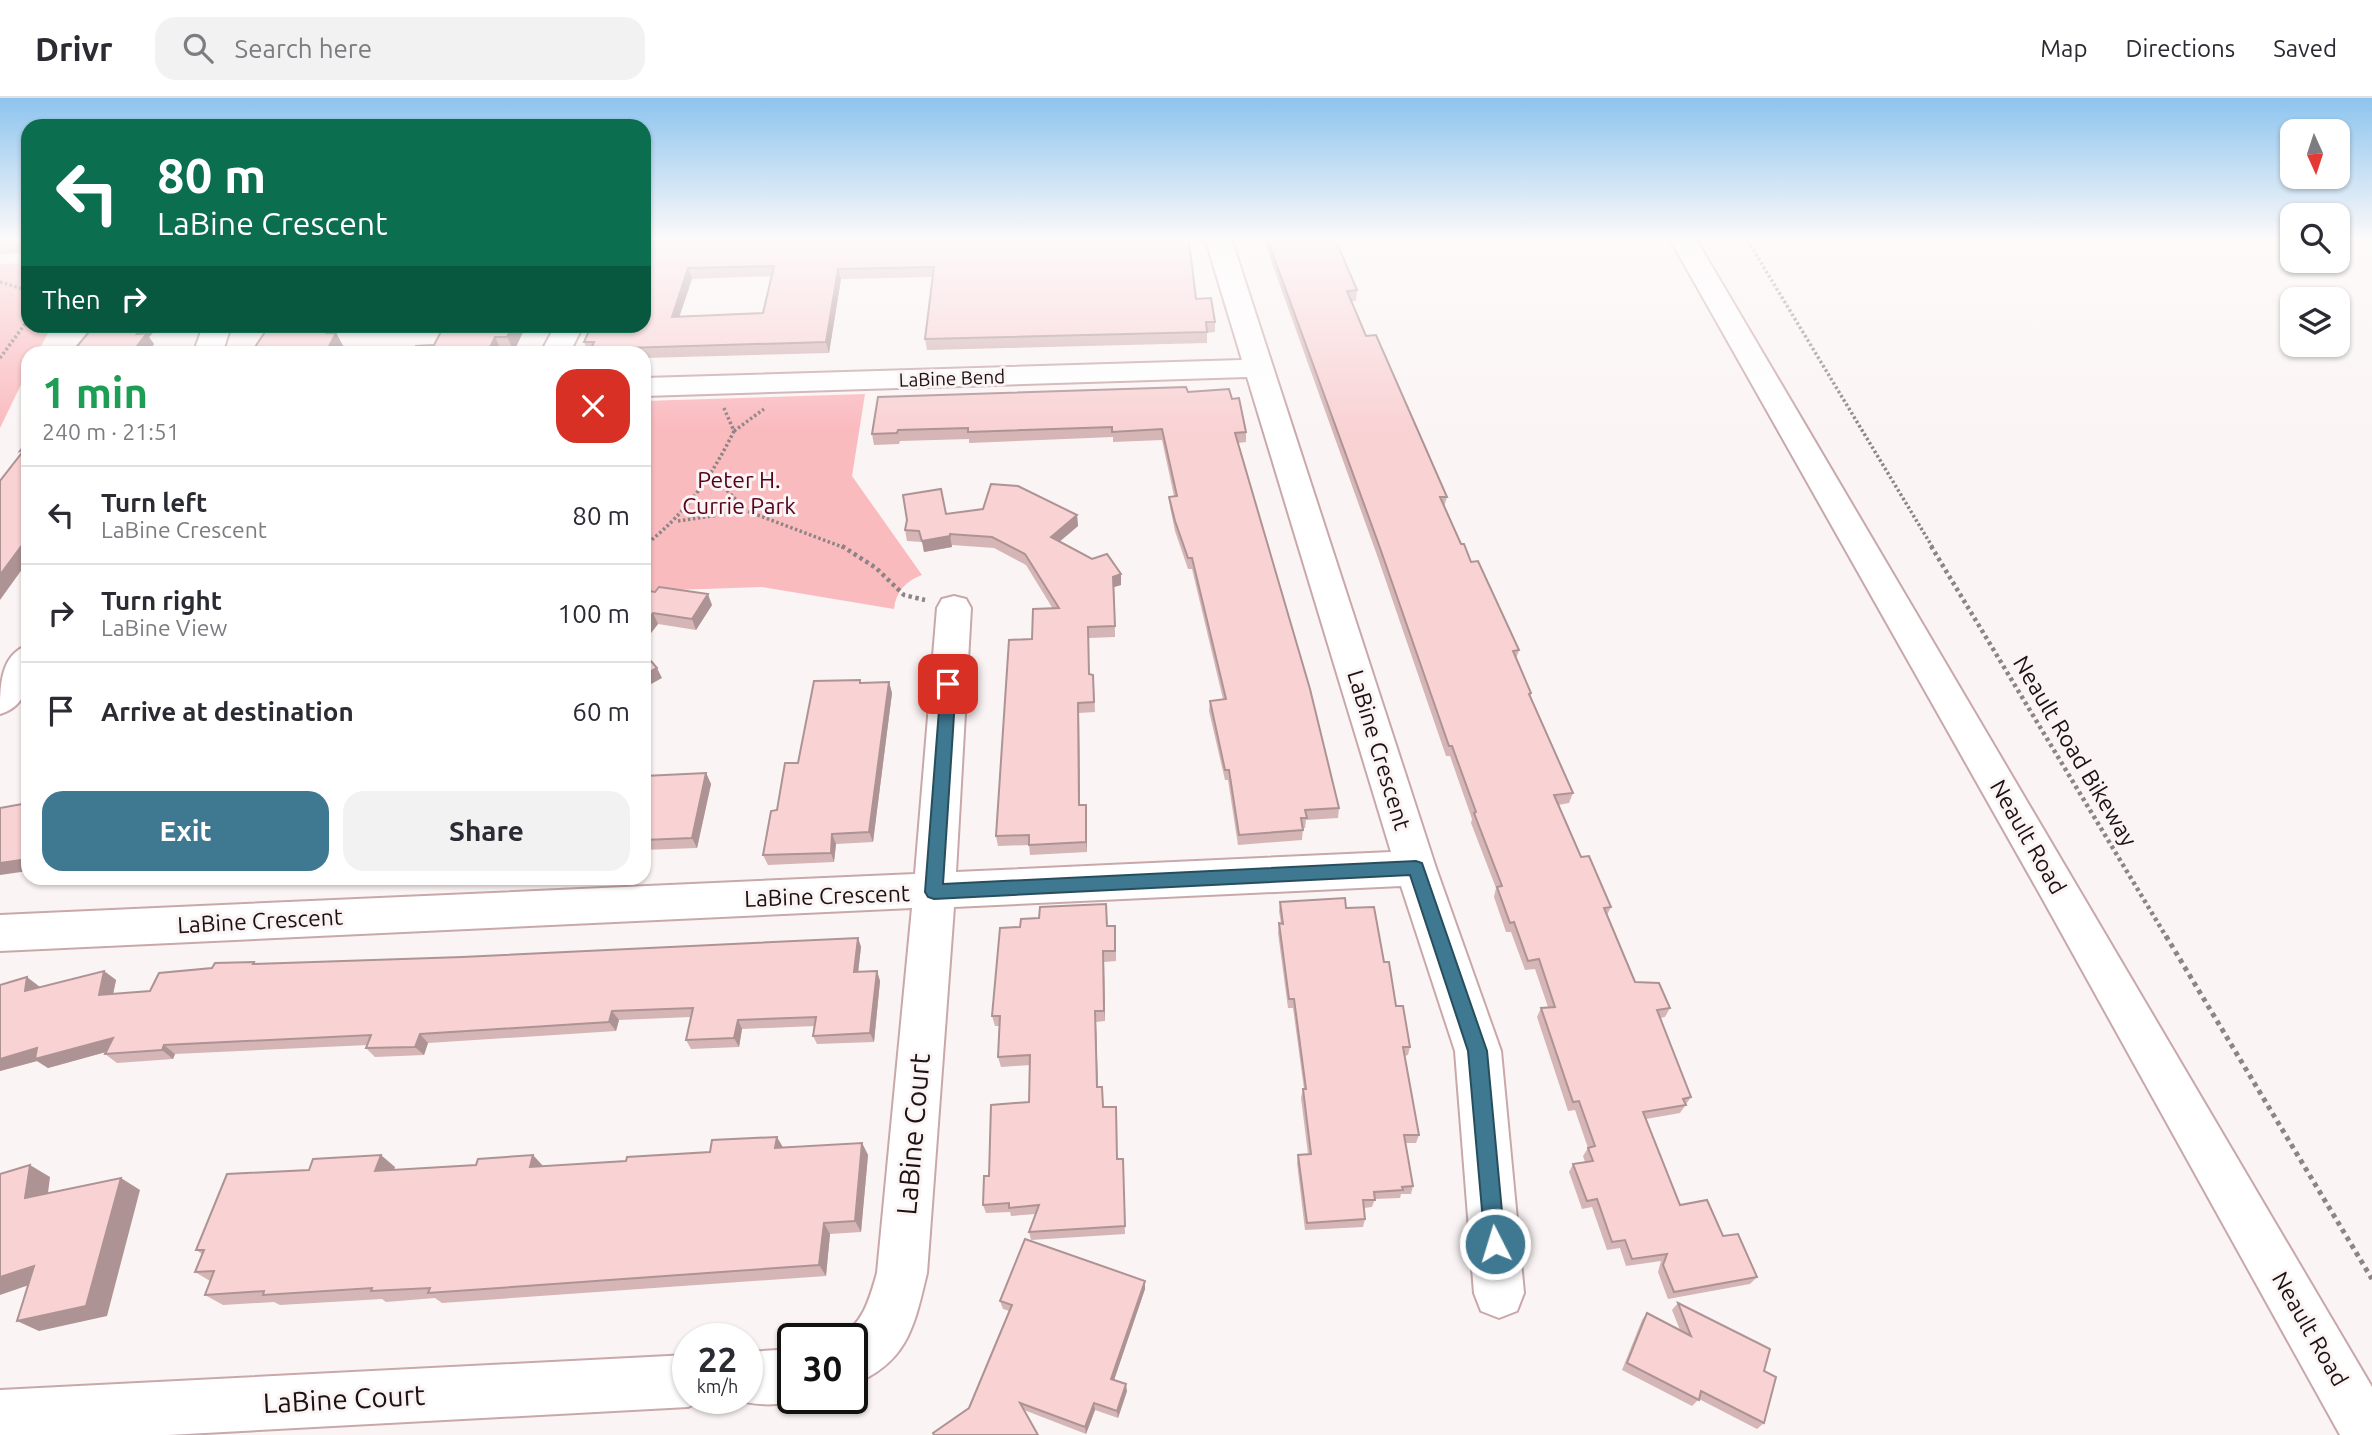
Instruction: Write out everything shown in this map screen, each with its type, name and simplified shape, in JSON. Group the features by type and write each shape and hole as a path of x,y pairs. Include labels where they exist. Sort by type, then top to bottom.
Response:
{"street":[{"name":"LaBine Crescent","path":"0,933 1416,868 1239,303"},
{"name":"Neault Road","path":"1720,303 2370,1435"},
{"name":"LaBine Bend","path":"651,387 1259,368"},
{"name":"LaBine Court","path":"868,1348 889,1323 902,1273 934,892 954,608"},
{"path":"0,700 21,668"},
{"path":"1416,868 1478,1051 1499,1293"},
{"name":"LaBine Court","path":"0,1417 672,1382"}],"path":[{"name":"Neault Road Bikeway","path":"1786,303 2372,1279"},
{"path":"0,358 21,330"},
{"path":"719,397 734,431"},
{"path":"651,541 677,522 713,476 734,431 772,402"},
{"path":"713,476 747,511 839,544 876,568 904,595"},
{"path":"677,522 747,511"}],"green space":[{"path":"0,303 21,303 21,333 48,333 41,346 21,346 21,384 0,428"},
{"name":"Peter H. Currie Park","path":"865,394 852,476 922,575 903,587 894,609 762,587 651,591 651,401"}],"building":[{"path":"651,303 676,303 672,317 763,313 765,303 832,303 826,342 651,347 592,346 594,342 584,342 588,333 651,333"},
{"path":"929,303 1212,303 1215,322 1206,322 1207,332 925,339"},
{"path":"1291,303 1352,303 1366,336 1376,335 1447,497 1440,497 1461,544 1464,544 1471,562 1478,561 1519,650 1513,651 1531,693 1529,694 1573,793 1554,795 1581,857 1589,856 1611,907 1604,908 1635,982 1659,983 1670,1008 1657,1010 1691,1097 1683,1099 1686,1105 1643,1112 1680,1205 1707,1200 1723,1236 1738,1234 1757,1277 1674,1292 1663,1265 1667,1254 1632,1259 1625,1240 1612,1242 1597,1199 1587,1201 1573,1164 1593,1161 1588,1148 1595,1146 1579,1101 1573,1102 1541,1008 1555,1007 1539,959 1528,961 1514,922 1510,923 1497,887 1502,886 1452,746 1449,746"},
{"path":"88,333 147,333 137,346 77,346"},
{"path":"264,333 336,333 329,346 256,346"},
{"path":"440,333 509,333 507,337 495,337 491,346 416,346 434,345"},
{"path":"1186,387 1188,392 1229,389 1232,399 1239,398 1246,432 1235,433 1310,689 1339,808 1305,810 1307,818 1301,818 1303,830 1239,835 1229,770 1225,770 1210,701 1226,699 1192,558 1188,558 1169,497 1177,496 1162,429 1112,432 1112,427 968,432 968,428 898,430 897,433 872,434 878,397"},
{"path":"21,454 21,546 0,575 0,481"},
{"path":"991,484 1018,486 1077,515 1051,537 1092,559 1107,554 1121,574 1113,577 1115,626 1088,627 1089,674 1093,675 1094,702 1078,703 1079,805 1086,805 1086,842 1029,845 1029,835 996,836 1009,640 1032,639 1033,609 1059,608 1025,554 992,537 950,534 922,541 919,531 905,530 907,520 903,495 941,489 946,514 983,509"},
{"path":"659,587 708,594 692,619 653,613 651,616 651,591 655,592"},
{"path":"860,680 860,683 889,682 869,832 832,834 831,853 763,855 771,811 777,810 785,763 798,763 814,681"},
{"path":"706,773 692,838 651,840 651,776"},
{"path":"21,804 21,860 0,863 0,808"},
{"path":"1345,898 1346,908 1374,907 1384,962 1389,962 1396,1006 1403,1006 1410,1047 1403,1047 1419,1135 1404,1135 1413,1186 1402,1187 1403,1190 1374,1192 1375,1200 1363,1200 1365,1219 1307,1223 1298,1155 1311,1154 1303,1089 1306,1089 1294,999 1289,999 1279,923 1283,924 1280,902"},
{"path":"1106,904 1107,926 1115,926 1115,951 1103,951 1104,1011 1095,1011 1097,1087 1102,1087 1103,1107 1116,1107 1117,1159 1123,1159 1125,1226 1029,1232 1039,1205 1009,1208 1009,1203 983,1205 984,1176 989,1176 991,1105 1029,1102 1030,1055 998,1057 1000,1016 992,1016 1000,928 1020,927 1021,919 1039,918 1040,907"},
{"path":"858,938 854,972 877,971 870,1033 813,1036 816,1017 738,1020 734,1038 686,1040 693,1008 612,1011 609,1022 420,1034 415,1047 366,1048 371,1035 164,1045 162,1050 105,1054 113,1038 35,1059 37,1048 0,1059 0,985 27,977 25,991 104,971 99,995 150,991 159,973 212,968 215,963 462,957"},
{"path":"777,1137 775,1148 862,1143 855,1221 824,1223 819,1265 428,1293 430,1288 371,1291 372,1288 263,1295 264,1291 205,1295 214,1271 195,1272 204,1250 196,1250 227,1174 309,1170 313,1159 381,1155 375,1171 476,1165 478,1159 533,1155 530,1167 626,1161 627,1157 710,1152 712,1140"},
{"path":"30,1165 25,1198 121,1178 86,1306 17,1321 34,1266 0,1277 0,1174"},
{"path":"1025,1239 1145,1281 1111,1379 1126,1384 1117,1411 1094,1403 1085,1427 1020,1403 1038,1435 934,1435 933,1433 969,1408 1012,1305 1000,1301"},
{"path":"1678,1303 1770,1349 1764,1371 1776,1377 1764,1423 1701,1391 1699,1400 1627,1363 1647,1313 1691,1336"}],"route":[{"path":"948,684 934,892 1416,868 1478,1051 1495,1244"}]}
